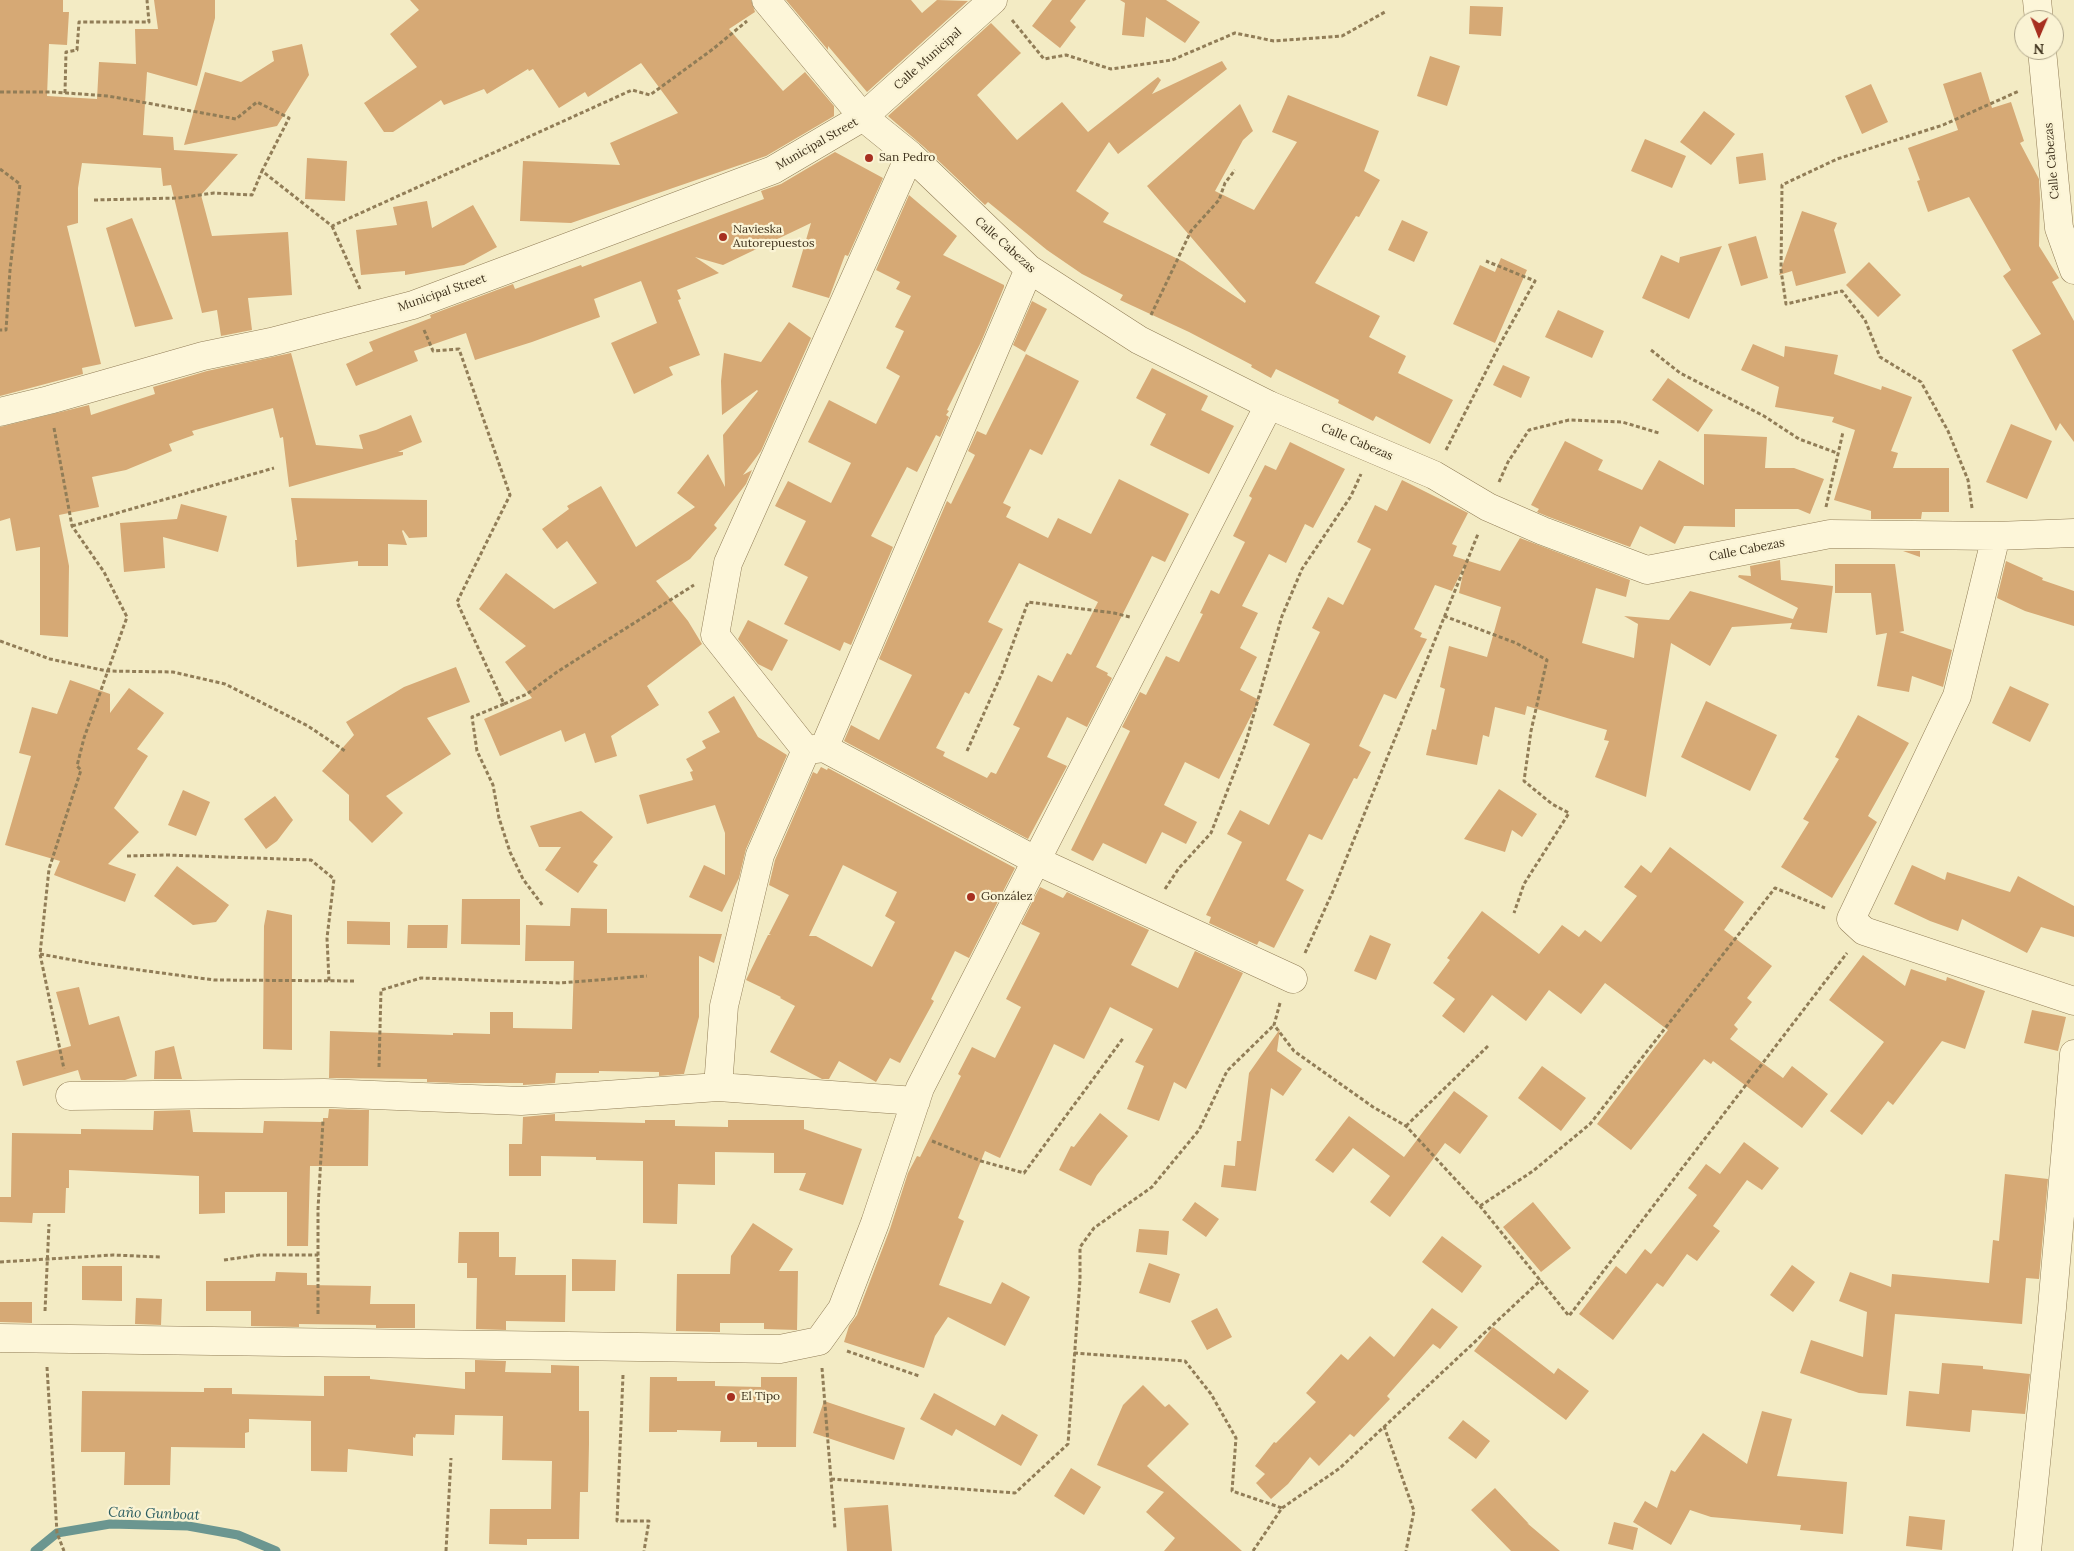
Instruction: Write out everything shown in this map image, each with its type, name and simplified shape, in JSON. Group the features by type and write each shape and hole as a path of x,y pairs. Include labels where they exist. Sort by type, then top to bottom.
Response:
{"street":[{"name":"Calle Cabezas","path":"767,1 863,117 910,155 1029,269 1139,340 1269,405 1434,475 1488,507 1543,531 1647,570 1830,534 1986,536 2074,533"},
{"name":"Calle Municipal","path":"863,117 1001,7"},
{"name":"Calle Cabezas","path":"2043,60 2059,228 2074,270"},
{"name":"Municipal Street","path":"0,412 203,356 271,342 413,305 773,170 863,117"},
{"path":"910,155 728,563 715,635 815,749 1037,861 1293,980"},
{"path":"718,1087 724,1006 760,855 815,749 1029,269"},
{"path":"0,1338 780,1349 820,1341 842,1309 874,1223 920,1088 1269,405"},
{"path":"1986,536 1956,696 1858,925 2074,1001"},
{"path":"2027,1551 2052,1308 2074,1054"},
{"path":"70,1096 324,1093 521,1100 718,1087 916,1101"}],"path":[{"path":"65,92 66,52 78,50 79,22 149,22 147,0"},
{"path":"332,226 632,90 650,95 714,49 767,1"},
{"path":"1001,7 1044,59 1066,55 1111,70 1172,60 1235,33 1274,41 1342,36 1386,12"},
{"path":"1986,536 1968,480 1948,431 1921,382 1880,357 1865,320 1842,291 1786,304 1781,270 1782,185 1837,160 1943,125 2011,93 2045,83"},
{"path":"0,92 65,92 108,96 236,119 257,102 289,118 252,195 214,193 178,198 94,200"},
{"path":"0,169 20,184 10,270 6,330 0,330"},
{"path":"1139,340 1191,231 1219,200 1225,183 1235,170"},
{"path":"262,171 332,226 364,296"},
{"path":"1434,475 1499,346 1535,281 1486,262"},
{"path":"413,305 434,351 459,349 510,495 458,602 504,704"},
{"path":"1652,350 1680,373 1755,411 1799,439 1837,454"},
{"path":"49,400 72,526 104,572 127,617 78,758 77,766 81,770 49,869 40,954 70,1096"},
{"path":"831,1479 1015,1493 1068,1444 1080,1280 1080,1247 1094,1228 1152,1187 1199,1130 1227,1070 1274,1025 1280,1002 1293,980 1333,891 1488,507 1508,462 1528,430 1569,420 1622,422 1658,432"},
{"path":"1830,534 1826,507 1843,432"},
{"path":"1150,913 1179,868 1211,832 1244,745 1282,616 1302,570 1351,496 1372,449"},
{"path":"72,526 274,468"},
{"path":"543,906 523,879 510,852 499,818 493,785 477,750 472,717 527,694 557,672 728,563"},
{"path":"967,751 1002,673 1028,602 1114,613 1157,624"},
{"path":"1444,616 1516,643 1547,660 1531,731 1524,781 1552,804 1569,813 1524,884 1514,913"},
{"path":"0,641 50,659 107,671 174,672 225,684 308,726 345,751"},
{"path":"127,856 166,855 311,860 334,879 327,938 329,981"},
{"path":"1274,1025 1294,1051 1372,1107 1406,1126 1480,1206 1569,1316 1858,925 1775,888 1590,1124 1533,1170 1480,1206"},
{"path":"40,954 95,964 214,980 356,981"},
{"path":"378,1095 381,990 421,978 560,982 647,976"},
{"path":"906,1131 980,1161 1024,1173 1124,1037"},
{"path":"1406,1126 1489,1045"},
{"path":"319,1342 318,1209 324,1093"},
{"path":"49,1224 44,1339 57,1533 64,1551"},
{"path":"0,1262 113,1255 161,1257"},
{"path":"224,1260 259,1255 318,1256"},
{"path":"1253,1551 1282,1508 1340,1468 1541,1280"},
{"path":"835,1529 820,1341 919,1376"},
{"path":"624,1347 617,1520 650,1521 644,1551"},
{"path":"1074,1353 1185,1361 1211,1394 1236,1438 1232,1491 1282,1508"},
{"path":"1384,1426 1414,1511 1406,1551"},
{"path":"446,1551 452,1458"}],"building":[{"path":"0,0 63,0 63,12 69,12 67,45 49,44 47,96 97,99 99,62 136,64 135,29 158,29 154,0 215,0 215,18 197,86 147,72 143,135 173,137 174,150 238,154 201,195 212,236 288,232 292,295 248,298 252,330 221,336 217,310 202,313 171,185 163,186 161,168 82,163 78,188 78,223 67,226 101,364 82,368 83,374 0,396"},
{"path":"410,0 751,0 755,12 729,29 783,91 805,72 834,106 834,116 766,156 571,223 520,221 523,161 620,165 610,143 678,113 641,63 588,97 585,92 559,108 533,69 529,71 528,69 487,94 484,89 444,105 441,100 393,132 384,132 364,103 417,67 390,34 419,10"},
{"path":"786,0 911,0 922,13 937,0 968,1 867,92 828,46 828,50"},
{"path":"1052,0 1086,0 1070,21 1076,27 1060,48 1032,26"},
{"path":"1120,0 1166,0 1200,22 1185,43 1146,17 1144,37 1122,35 1125,3"},
{"path":"1470,6 1503,7 1501,36 1469,34"},
{"path":"991,23 1021,53 977,95 1017,140 1062,102 1088,132 1158,77 1161,80 1152,94 1222,61 1227,69 1118,154 1109,142 1076,191 1109,213 1103,222 1184,262 1245,303 1246,301 1147,186 1240,104 1253,131 1243,140 1215,191 1254,210 1297,142 1272,132 1288,95 1379,131 1364,171 1380,180 1359,217 1356,216 1315,283 1380,316 1369,337 1406,356 1398,373 1453,400 1430,444 1376,416 1373,421 1338,403 1339,400 1276,369 1271,378 1251,367 1252,365 1189,332 1120,300 1123,295 1082,274 1047,250 988,202 985,205 888,116"},
{"path":"302,44 309,75 277,126 184,145 205,72 241,82 274,61 272,51"},
{"path":"1430,56 1460,66 1447,106 1417,96"},
{"path":"1981,72 1992,108 2011,102 2024,141 2020,143 2039,179 2039,246 2059,278 2052,282 2074,321 2074,442 2060,423 2056,431 2012,350 2041,334 2003,276 2011,270 1969,197 1928,212 1917,181 1920,180 1908,148 1958,130 1943,84"},
{"path":"1871,84 1888,122 1862,134 1845,96"},
{"path":"1704,111 1735,134 1711,165 1680,142"},
{"path":"1645,139 1686,156 1672,188 1631,171"},
{"path":"835,152 883,178 848,256 845,255 829,298 792,287 811,223 723,265 695,257 719,273 677,290 681,299 678,300 700,355 669,367 673,375 634,394 611,343 657,323 641,281 594,299 600,317 532,342 475,360 466,333 414,351 418,361 356,386 346,364 373,351 369,342 431,318 430,315 513,284 515,289 581,265 582,267 764,199 761,191 781,184"},
{"path":"1763,153 1766,180 1739,184 1736,157"},
{"path":"307,158 347,161 345,201 305,199"},
{"path":"909,195 957,236 943,255 1004,285 1004,287 981,342 947,410 949,411 946,415 949,417 940,437 936,435 917,472 907,467 871,536 893,547 851,645 844,642 840,651 784,624 808,577 784,565 806,521 775,506 788,481 831,503 851,463 808,442 829,400 876,424 900,376 886,368 904,331 895,327 911,296 896,289 900,282 876,270"},
{"path":"427,201 432,228 473,205 497,247 464,265 405,275 405,271 361,275 356,230 397,225 393,207"},
{"path":"1802,211 1837,223 1834,230 1846,273 1796,286 1792,271 1779,275"},
{"path":"132,218 173,319 135,327 106,228"},
{"path":"1402,220 1428,232 1414,262 1388,250"},
{"path":"1756,236 1768,278 1741,286 1728,244"},
{"path":"1722,246 1689,319 1642,298 1661,255 1679,263 1680,257"},
{"path":"1501,258 1527,270 1495,343 1453,324 1480,265 1495,272"},
{"path":"1869,262 1901,295 1878,317 1846,285"},
{"path":"1032,301 1047,309 1025,352 1013,345"},
{"path":"1558,310 1604,331 1592,358 1545,337"},
{"path":"789,322 811,338 761,451 743,475 752,470 746,484 714,525 717,528 690,559 656,581 688,621 702,644 647,686 659,705 611,736 617,756 595,763 585,733 565,742 561,730 500,756 484,719 532,698 505,662 526,646 479,609 506,573 554,609 597,583 567,541 557,549 542,529 569,509 567,506 601,486 636,547 695,507 677,493 708,454 725,487 723,435 758,391 722,415 721,381 724,353 761,362"},
{"path":"1753,344 1784,357 1785,346 1838,355 1834,374 1881,390 1882,386 1912,397 1891,451 1898,453 1893,468 1949,468 1949,512 1922,512 1921,519 1871,519 1871,511 1834,500 1855,430 1832,422 1834,417 1775,407 1779,387 1741,370"},
{"path":"291,353 316,445 363,449 359,435 411,415 422,442 398,452 403,452 403,455 289,487 283,437 280,438 273,408 192,431 194,435 169,444 172,451 126,470 92,477 99,507 59,515 69,566 68,637 40,635 40,547 16,551 10,518 0,521 0,427 89,405 91,415 155,394 153,387 207,371"},
{"path":"1026,354 1079,381 1042,455 1030,449 1003,503 1011,507 1006,517 1048,538 1058,518 1091,534 1119,479 1189,514 1165,562 1152,556 1096,667 1108,673 1107,675 1112,678 1087,727 1067,717 1047,757 1067,766 1028,839 844,741 851,725 879,740 912,675 879,659 947,501 951,504 975,455 968,451 977,431 986,435","holes":["1019,563 1098,602 1071,655 1067,653 1052,682 1038,675 1013,725 1020,728 996,774 991,772 987,778 943,756 945,752 936,748 965,692 969,694 1003,629 988,622"]},
{"path":"1503,365 1530,377 1521,398 1493,385"},
{"path":"1152,368 1208,396 1201,410 1234,426 1209,474 1150,445 1166,414 1136,398"},
{"path":"1668,378 1713,410 1698,432 1652,400"},
{"path":"2011,424 2052,441 2027,499 1986,482"},
{"path":"1704,434 1767,437 1765,468 1794,468 1824,479 1810,514 1798,509 1735,509 1735,527 1684,526 1675,544 1640,526 1630,547 1537,512 1539,509 1531,505 1565,441 1603,460 1598,470 1642,490 1659,460 1704,485"},
{"path":"1290,442 1345,469 1313,528 1305,524 1286,563 1269,554 1242,606 1258,613 1240,648 1257,657 1240,690 1259,700 1219,779 1185,762 1164,805 1197,822 1186,844 1162,832 1146,864 1103,843 1093,861 1071,850 1130,731 1122,727 1140,692 1146,695 1166,656 1179,662 1203,614 1200,613 1211,590 1219,594 1245,542 1233,536 1252,498 1249,496 1265,465 1276,470"},
{"path":"1402,480 1468,513 1452,544 1457,546 1453,556 1500,571 1520,538 1630,580 1626,597 1596,588 1582,643 1634,658 1638,624 1624,616 1669,620 1690,591 1793,619 1798,608 1738,577 1739,575 1751,576 1750,566 1780,560 1781,580 1833,586 1827,633 1790,629 1792,623 1732,627 1710,666 1671,643 1646,797 1595,777 1609,741 1604,740 1607,730 1527,706 1525,715 1495,707 1489,737 1483,735 1477,765 1426,755 1432,729 1436,730 1445,689 1440,687 1449,646 1487,657 1501,607 1459,593 1465,564 1452,591 1435,585 1414,629 1422,633 1420,637 1427,639 1396,699 1384,694 1359,746 1371,752 1357,779 1354,778 1322,840 1309,834 1286,880 1304,890 1274,948 1259,941 1257,945 1209,923 1211,917 1206,915 1242,842 1227,834 1240,810 1269,825 1310,744 1273,725 1320,632 1312,628 1328,597 1343,605 1371,549 1357,542 1375,505 1387,511"},
{"path":"291,498 427,500 427,537 409,538 403,530 407,545 388,544 388,566 358,566 358,561 297,567 295,540 297,540"},
{"path":"181,504 227,516 218,552 163,537 165,568 124,572 120,523 177,519"},
{"path":"1903,551 1920,551 1920,557"},
{"path":"2006,561 2043,578 2042,580 2074,591 2074,626 2025,611 1997,598"},
{"path":"1835,564 1895,564 1904,631 1899,632 1952,650 1943,687 1912,676 1909,692 1877,686 1887,633 1876,635 1871,593 1835,593"},
{"path":"748,620 788,640 772,671 758,664 738,639"},
{"path":"456,667 470,702 427,718 451,754 386,796 403,813 372,843 349,820 349,795 322,771 354,735 346,722 404,687"},
{"path":"70,680 110,694 110,713 129,688 164,713 137,749 148,756 114,808 139,832 108,864 136,874 125,902 54,875 60,861 5,845 31,756 19,753 32,707 57,714"},
{"path":"2010,686 2049,704 2030,742 1992,723"},
{"path":"734,696 758,737 787,755 746,849 739,878 722,912 689,897 704,865 725,875 725,833 715,805 647,824 639,795 693,780 690,772 693,771 686,759 706,748 702,741 720,732 708,712"},
{"path":"1706,701 1777,735 1750,791 1681,757"},
{"path":"1858,715 1909,743 1868,816 1877,822 1832,898 1781,867 1809,822 1803,819 1839,759 1835,757"},
{"path":"821,767 827,770 828,768 1015,868 969,958 955,951 931,999 934,1001 900,1063 890,1058 876,1082 839,1061 829,1079 822,1079 770,1052 795,1006 746,980 768,935 771,935 769,934 789,895 769,885 775,860 813,772 817,774","holes":["843,865 897,892 885,916 895,922 872,967 816,936 809,936"]},
{"path":"1499,789 1537,814 1522,837 1512,830 1505,852 1464,839"},
{"path":"183,790 210,802 196,836 168,825"},
{"path":"275,796 293,820 277,841 266,849 244,819"},
{"path":"581,811 613,837 593,862 598,865 578,893 545,870 561,847 539,847 530,826"},
{"path":"1670,847 1744,902 1724,930 1772,966 1747,998 1752,1002 1734,1025 1738,1029 1730,1039 1783,1078 1792,1066 1828,1094 1802,1128 1713,1061 1711,1064 1704,1059 1631,1150 1597,1124 1668,1030 1605,983 1581,1014 1549,990 1526,1021 1492,995 1464,1033 1442,1016 1455,999 1433,983 1450,960 1447,958 1482,911 1539,954 1562,925 1579,937 1585,930 1601,942 1637,896 1624,887 1641,865 1651,873"},
{"path":"1912,865 1945,880 1947,872 2010,892 2018,876 2074,906 2074,937 2041,927 2027,953 1962,919 1958,931 1930,921 1894,904"},
{"path":"177,866 229,905 216,922 193,925 154,896"},
{"path":"1040,887 1063,898 1067,892 1149,930 1131,965 1178,988 1195,951 1243,973 1186,1089 1174,1082 1159,1121 1127,1109 1144,1066 1135,1062 1153,1029 1110,1007 1084,1059 1054,1044 1000,1158 985,1151 958,1218 964,1221 939,1285 991,1304 1002,1282 1030,1297 1005,1346 948,1317 935,1336 924,1368 844,1342 849,1326 857,1315 890,1229 908,1173 917,1156 920,1157 961,1076 958,1074 972,1047 995,1058 1021,1007 1006,999 1040,933 1021,924"},
{"path":"462,899 520,899 520,945 461,944"},
{"path":"571,908 607,909 607,933 722,934 714,963 699,956 699,1017 684,1074 659,1076 659,1072 599,1071 599,1073 556,1073 555,1083 523,1085 523,1083 427,1082 427,1079 329,1078 330,1031 453,1035 453,1033 490,1034 490,1012 513,1012 513,1028 572,1029 574,961 525,961 526,925 570,926"},
{"path":"267,910 292,915 292,1050 263,1049 264,926"},
{"path":"347,921 390,922 390,945 347,944"},
{"path":"408,925 448,925 447,948 407,948"},
{"path":"1370,935 1391,944 1376,980 1354,971"},
{"path":"1863,955 1905,986 1911,969 1946,981 1947,977 1985,991 1965,1049 1942,1041 1893,1105 1888,1101 1862,1135 1830,1111 1884,1042 1829,1000"},
{"path":"79,987 89,1025 119,1016 137,1076 125,1080 81,1080 78,1070 23,1086 16,1061 71,1046 56,992"},
{"path":"2032,1010 2066,1017 2058,1051 2024,1043"},
{"path":"1280,1029 1277,1051 1302,1069 1283,1096 1271,1088 1256,1191 1221,1187 1224,1165 1235,1166 1237,1141 1241,1141 1249,1073"},
{"path":"174,1046 182,1079 154,1079 155,1051"},
{"path":"1542,1066 1586,1098 1561,1131 1518,1098"},
{"path":"1454,1091 1488,1116 1460,1154 1445,1143 1390,1217 1370,1202 1390,1176 1353,1148 1333,1173 1315,1160 1349,1116 1404,1157"},
{"path":"329,1109 369,1110 368,1166 310,1166 308,1246 287,1246 287,1192 225,1192 225,1213 199,1214 199,1176 69,1170 69,1188 66,1188 65,1213 33,1213 32,1223 0,1222 0,1197 11,1197 12,1133 81,1134 81,1129 153,1130 154,1111 190,1110 193,1132 263,1133 264,1121 323,1122 323,1118 328,1118"},
{"path":"1100,1113 1128,1136 1097,1175 1091,1186 1059,1170 1071,1146 1074,1147"},
{"path":"555,1114 555,1121 645,1123 645,1120 675,1120 675,1126 728,1127 728,1120 804,1120 804,1129 862,1149 843,1205 799,1190 806,1173 774,1173 774,1153 715,1152 715,1185 678,1184 677,1224 643,1223 643,1161 596,1160 596,1157 541,1156 541,1176 509,1176 509,1144 522,1144 523,1117"},
{"path":"1744,1142 1779,1168 1762,1190 1747,1180 1713,1226 1720,1231 1697,1261 1687,1254 1663,1287 1657,1283 1613,1340 1579,1314 1616,1266 1626,1274 1645,1249 1651,1254 1697,1195 1688,1188 1706,1164 1720,1174"},
{"path":"2005,1174 2048,1179 2039,1279 2026,1278 2022,1324 1895,1314 1887,1395 1859,1393 1800,1373 1811,1340 1863,1357 1867,1312 1839,1301 1850,1272 1891,1287 1892,1274 1989,1283 1993,1240 1999,1241"},
{"path":"1195,1202 1219,1219 1206,1237 1182,1220"},
{"path":"1533,1202 1571,1248 1541,1272 1503,1227"},
{"path":"753,1223 793,1249 779,1271 798,1271 797,1330 764,1329 764,1323 720,1323 720,1332 676,1331 677,1274 730,1274 731,1256"},
{"path":"1139,1229 1169,1231 1167,1255 1136,1252"},
{"path":"459,1232 499,1232 499,1257 516,1257 515,1275 566,1275 565,1322 506,1321 506,1330 476,1329 477,1278 467,1278 467,1263 458,1263"},
{"path":"1442,1236 1482,1266 1462,1293 1422,1262"},
{"path":"572,1259 616,1260 615,1291 572,1291"},
{"path":"1149,1263 1180,1274 1170,1303 1139,1293"},
{"path":"1792,1265 1815,1282 1793,1312 1770,1295"},
{"path":"82,1266 122,1266 122,1301 82,1300"},
{"path":"276,1272 307,1273 307,1285 371,1286 370,1304 415,1304 415,1328 376,1328 376,1325 299,1324 299,1327 251,1326 251,1311 206,1311 206,1281 275,1281"},
{"path":"136,1298 162,1299 161,1325 135,1324"},
{"path":"0,1302 32,1302 32,1323 0,1322"},
{"path":"1217,1308 1232,1337 1207,1350 1191,1321"},
{"path":"1432,1308 1458,1327 1440,1349 1433,1344 1387,1396 1390,1399 1354,1437 1350,1434 1319,1466 1310,1457 1288,1484 1271,1499 1256,1483 1265,1474 1255,1466 1274,1442 1276,1443 1316,1402 1306,1393 1341,1354 1348,1360 1370,1336 1394,1357"},
{"path":"1493,1327 1554,1374 1558,1368 1589,1391 1566,1420 1474,1351"},
{"path":"475,1360 506,1361 505,1372 551,1373 551,1365 579,1366 579,1411 589,1411 589,1444 588,1492 580,1492 579,1539 527,1539 527,1545 489,1544 490,1509 551,1509 552,1461 502,1460 503,1416 455,1415 454,1435 416,1434 415,1438 413,1437 413,1456 348,1449 347,1472 311,1471 311,1421 249,1419 249,1432 245,1433 245,1448 171,1447 170,1485 124,1485 125,1452 81,1452 82,1391 204,1392 204,1388 232,1388 232,1394 324,1396 324,1376 370,1376 370,1379 465,1389 465,1372 475,1372"},
{"path":"1942,1363 1983,1366 1983,1369 2030,1374 2025,1414 1972,1410 1970,1432 1906,1426 1909,1391 1939,1394"},
{"path":"650,1377 677,1377 677,1381 715,1381 715,1386 761,1387 761,1377 797,1377 796,1447 757,1447 757,1442 720,1442 721,1431 677,1430 677,1432 649,1432"},
{"path":"1143,1385 1165,1407 1169,1404 1189,1424 1147,1466 1242,1551 1164,1551 1175,1538 1146,1512 1164,1492 1097,1465 1123,1405"},
{"path":"934,1393 995,1426 1002,1414 1038,1435 1021,1466 956,1429 952,1436 920,1419"},
{"path":"824,1401 905,1428 894,1460 813,1433"},
{"path":"1762,1411 1792,1419 1777,1476 1847,1482 1843,1534 1800,1530 1801,1525 1711,1517 1690,1510 1671,1545 1633,1522 1645,1501 1657,1508 1671,1470 1675,1472 1703,1433 1747,1464"},
{"path":"1463,1420 1490,1441 1476,1459 1448,1438"},
{"path":"1071,1468 1101,1487 1084,1515 1054,1496"},
{"path":"1495,1488 1529,1524 1527,1523 1560,1551 1511,1551 1471,1510"},
{"path":"888,1505 892,1551 847,1551 844,1508"},
{"path":"1909,1516 1945,1520 1942,1550 1906,1546"},
{"path":"1614,1522 1638,1528 1633,1550 1608,1544"}],"waterway":[{"name":"Caño Gunboat","path":"35,1551 57,1533 110,1524 188,1526 238,1535 276,1551"}],"place":[{"name":"San Pedro","path":"869,158"},
{"name":"Navieska Autorepuestos","path":"723,237"},
{"name":"González","path":"971,897"},
{"name":"El Tipo","path":"731,1397"}]}
